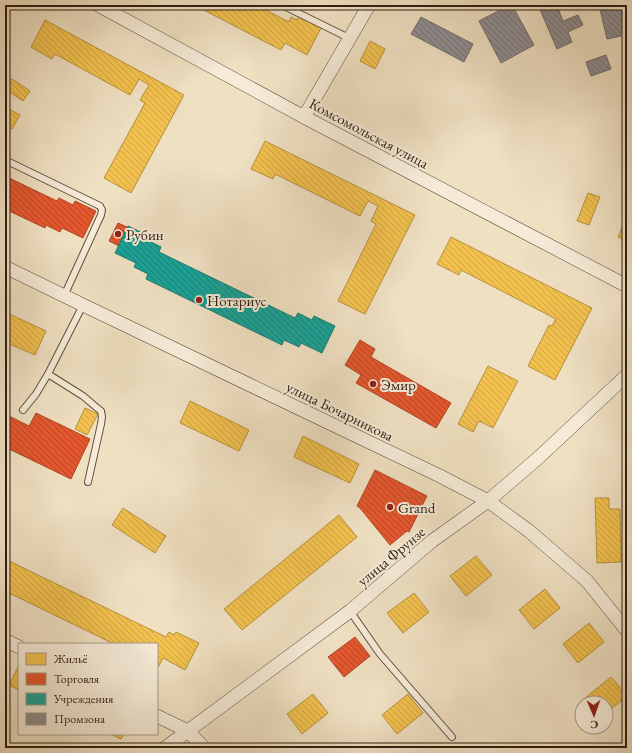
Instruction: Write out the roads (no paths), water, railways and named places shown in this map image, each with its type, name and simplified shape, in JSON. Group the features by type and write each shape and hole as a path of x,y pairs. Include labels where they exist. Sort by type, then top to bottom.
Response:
{"street":[{"name":"Комсомольская улица","path":"98,5 304,117 627,286"},
{"path":"304,117 369,5"},
{"name":"улица Бочарникова","path":"5,267 488,501 529,531 587,581 627,631"},
{"name":"улица Фрунзе","path":"165,748 350,611 432,542 488,501 537,459 627,375"},
{"path":"5,640 18,646"},
{"path":"158,716 188,731 204,748"}],"lane":[{"path":"282,5 350,38"},
{"path":"5,160 100,206 102,210 64,296"},
{"path":"23,410 36,394 48,374 83,306"},
{"path":"48,374 83,396 101,411 101,424 88,482"},
{"path":"350,611 380,654 452,736"}],"place":[{"name":"Рубин","path":"118,234"},
{"name":"Нотариус","path":"199,300"},
{"name":"Эмир","path":"373,384"},
{"name":"Grand","path":"390,507"}]}
